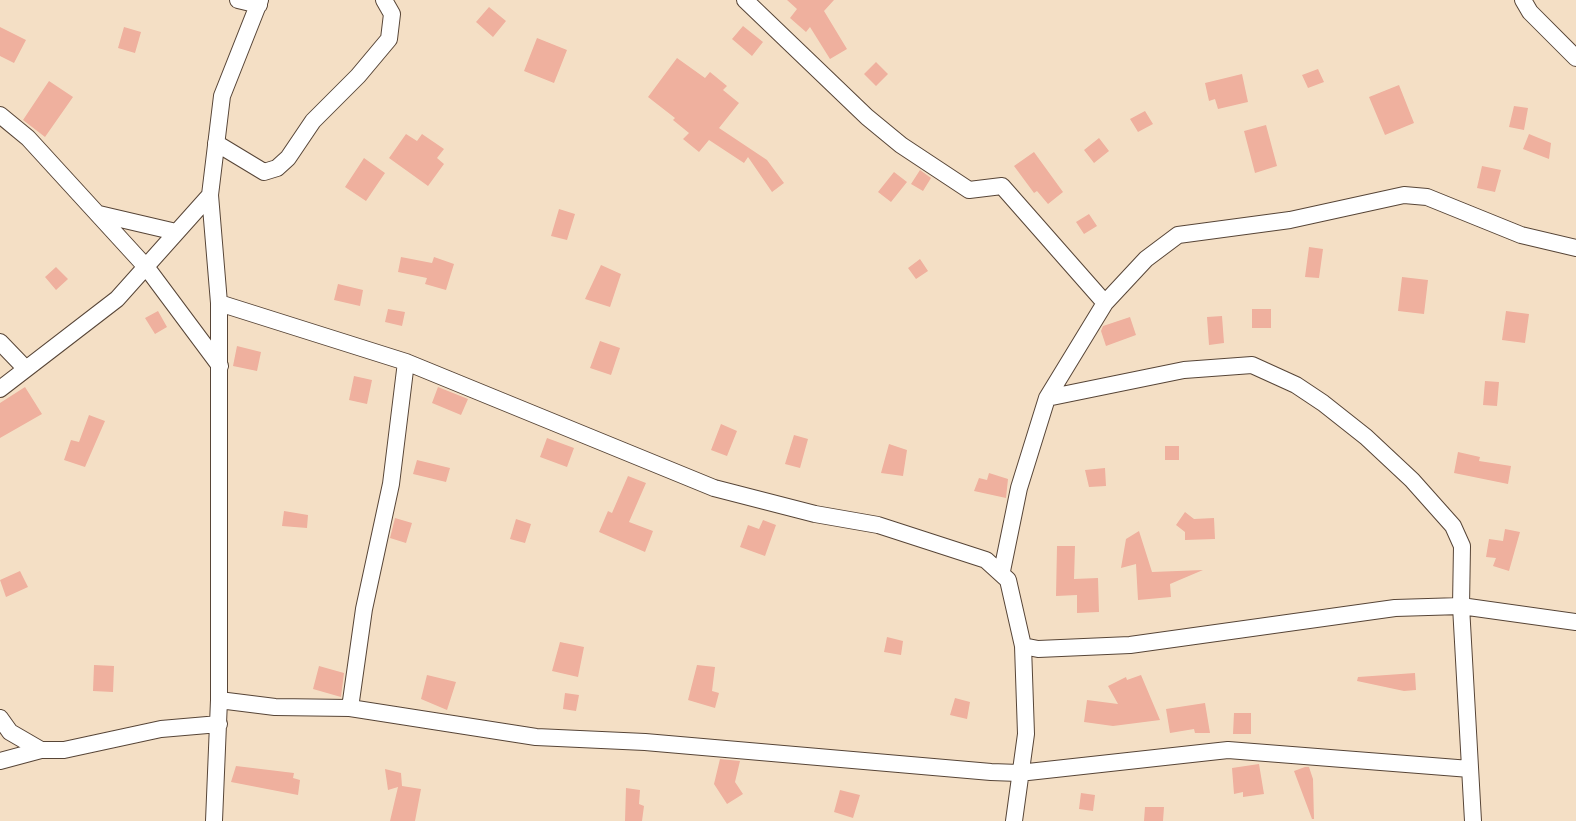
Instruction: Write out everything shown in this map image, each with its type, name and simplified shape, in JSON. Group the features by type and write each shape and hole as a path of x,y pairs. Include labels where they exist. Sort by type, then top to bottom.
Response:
{"street":[{"path":"215,821 219,724 220,366 219,303 210,195 222,96 260,2 237,0"},
{"path":"216,143 264,172 277,168 313,121 368,66 389,39 392,14 384,0"},
{"path":"745,0 798,47 867,117 901,145 969,190 1002,186 1105,303"},
{"path":"1523,0 1530,12 1576,58"},
{"path":"0,115 28,138 147,268 220,366"},
{"path":"0,389 117,299 210,195"},
{"path":"1002,571 1018,488 1047,398 1105,303 1164,243 1178,235 1290,220 1404,195 1427,197 1521,235 1576,248"},
{"path":"99,214 176,232"},
{"path":"219,303 406,362 714,488 814,514 878,525 986,560 1002,571 1012,594 1016,624 1023,646 1026,734 1014,821"},
{"path":"0,342 26,369"},
{"path":"350,708 363,609 391,484 406,362"},
{"path":"1047,398 1184,370 1252,365 1273,373 1323,403 1366,437 1412,480 1453,526 1463,555 1461,606 1473,821"},
{"path":"1023,646 1038,649 1130,645 1395,608 1461,606 1576,622"},
{"path":"219,700 275,707 350,708 536,737 645,742 902,767 1019,773 1228,750 1470,769"},
{"path":"0,718 10,732 41,750"},
{"path":"0,761 41,750 64,750 161,729 219,724"}],"building":[{"path":"787,0 834,0 824,11 847,49 830,59 810,27 806,32 790,18 797,9"},
{"path":"489,7 506,21 493,37 476,22"},
{"path":"743,26 763,42 752,56 732,39"},
{"path":"0,27 26,40 14,63 0,56"},
{"path":"124,27 141,32 135,53 118,48"},
{"path":"537,38 567,50 554,83 524,71"},
{"path":"677,58 705,78 710,72 727,86 723,90 739,103 719,128 767,160 784,183 772,192 748,157 744,163 709,140 699,152 683,139 689,133 648,97"},
{"path":"876,62 888,74 876,86 864,74"},
{"path":"1318,69 1324,82 1308,88 1302,75"},
{"path":"1242,74 1248,102 1218,109 1215,99 1209,101 1205,83"},
{"path":"49,81 73,97 45,137 23,120"},
{"path":"1399,85 1414,123 1385,135 1369,97"},
{"path":"1514,106 1528,108 1524,130 1509,127"},
{"path":"1145,111 1153,124 1138,132 1130,119"},
{"path":"1266,125 1277,166 1255,173 1244,131"},
{"path":"406,134 417,141 422,134 444,149 437,158 444,164 428,186 389,158"},
{"path":"1529,134 1551,143 1549,159 1523,149"},
{"path":"1099,138 1109,151 1094,163 1084,150"},
{"path":"1034,152 1063,192 1048,204 1037,191 1034,193 1014,166"},
{"path":"364,158 385,173 366,201 345,187"},
{"path":"1482,166 1501,170 1495,192 1477,188"},
{"path":"920,170 931,178 923,191 911,184"},
{"path":"894,172 907,182 891,202 878,192"},
{"path":"559,209 575,214 567,240 551,236"},
{"path":"1089,214 1097,226 1084,234 1076,222"},
{"path":"1309,247 1323,249 1319,278 1305,277"},
{"path":"401,257 432,263 434,257 454,264 446,290 425,284 427,278 398,272"},
{"path":"920,259 928,271 916,279 908,268"},
{"path":"601,265 621,274 610,307 585,299"},
{"path":"56,267 68,279 56,290 45,277"},
{"path":"1402,277 1428,280 1424,314 1398,311"},
{"path":"338,284 363,290 360,306 334,300"},
{"path":"388,309 405,312 402,326 385,322"},
{"path":"1252,309 1271,309 1271,328 1252,328"},
{"path":"158,311 167,327 155,334 145,318"},
{"path":"1506,311 1529,314 1525,343 1502,340"},
{"path":"1222,316 1224,343 1209,345 1207,317"},
{"path":"1130,317 1136,335 1106,346 1101,331 1103,326"},
{"path":"600,341 620,348 611,375 590,368"},
{"path":"237,346 261,352 257,371 233,366"},
{"path":"354,376 372,380 367,404 349,400"},
{"path":"1485,381 1499,382 1497,406 1483,405"},
{"path":"25,387 42,414 0,438 0,403"},
{"path":"438,387 468,399 461,415 432,403"},
{"path":"89,415 105,421 85,467 64,460 71,440 79,442"},
{"path":"721,424 737,431 727,456 711,450"},
{"path":"794,435 808,439 800,468 785,464"},
{"path":"547,438 574,448 567,467 540,457"},
{"path":"889,444 907,450 903,476 881,473"},
{"path":"1165,446 1179,446 1179,460 1165,460"},
{"path":"1458,452 1480,457 1479,461 1511,466 1508,484 1454,473"},
{"path":"417,460 450,468 446,482 413,474"},
{"path":"1105,468 1106,486 1089,487 1085,470"},
{"path":"989,473 1008,479 1006,498 974,491 979,478 987,480"},
{"path":"628,476 646,483 629,522 653,531 645,552 599,532 608,511 612,513"},
{"path":"284,511 308,515 307,528 282,526"},
{"path":"1185,512 1194,519 1214,518 1215,539 1185,540 1185,532 1176,525"},
{"path":"395,518 412,523 406,543 390,538"},
{"path":"516,519 531,524 525,543 510,539"},
{"path":"763,520 776,525 765,556 740,547 748,525 759,529"},
{"path":"1505,529 1520,532 1509,571 1493,566 1496,558 1486,557 1489,539 1503,541"},
{"path":"1139,531 1152,572 1203,570 1170,584 1171,597 1138,600 1136,564 1121,568 1126,539"},
{"path":"1057,546 1075,546 1074,579 1098,578 1099,612 1077,613 1077,595 1056,596"},
{"path":"20,571 28,587 6,597 0,580"},
{"path":"887,637 903,641 901,655 884,652"},
{"path":"560,642 584,647 578,677 552,671"},
{"path":"94,665 114,666 113,692 93,691"},
{"path":"697,665 715,667 712,691 719,693 715,708 688,700"},
{"path":"319,666 344,673 341,697 313,689"},
{"path":"1415,673 1416,690 1404,691 1357,681 1358,677"},
{"path":"427,675 456,682 447,710 421,699"},
{"path":"1141,675 1160,720 1113,726 1084,722 1087,700 1118,704 1108,686 1126,677 1127,680"},
{"path":"565,693 579,695 576,711 563,709"},
{"path":"955,698 970,702 967,719 950,715"},
{"path":"1205,703 1210,733 1195,733 1194,729 1170,733 1166,709"},
{"path":"1234,713 1251,713 1251,734 1233,734"},
{"path":"720,759 740,761 735,782 743,794 727,804 714,784"},
{"path":"1259,764 1264,794 1243,797 1243,792 1234,794 1232,768"},
{"path":"236,766 294,773 293,778 300,780 298,795 231,782"},
{"path":"1309,767 1313,779 1314,819 1294,771"},
{"path":"385,769 401,773 402,786 421,789 415,821 390,821 398,787 388,790"},
{"path":"626,788 640,790 639,804 644,806 642,821 625,821"},
{"path":"840,790 860,795 853,818 834,812"},
{"path":"1081,793 1095,795 1093,811 1079,809"},
{"path":"1145,807 1164,807 1163,821 1144,821"}]}
